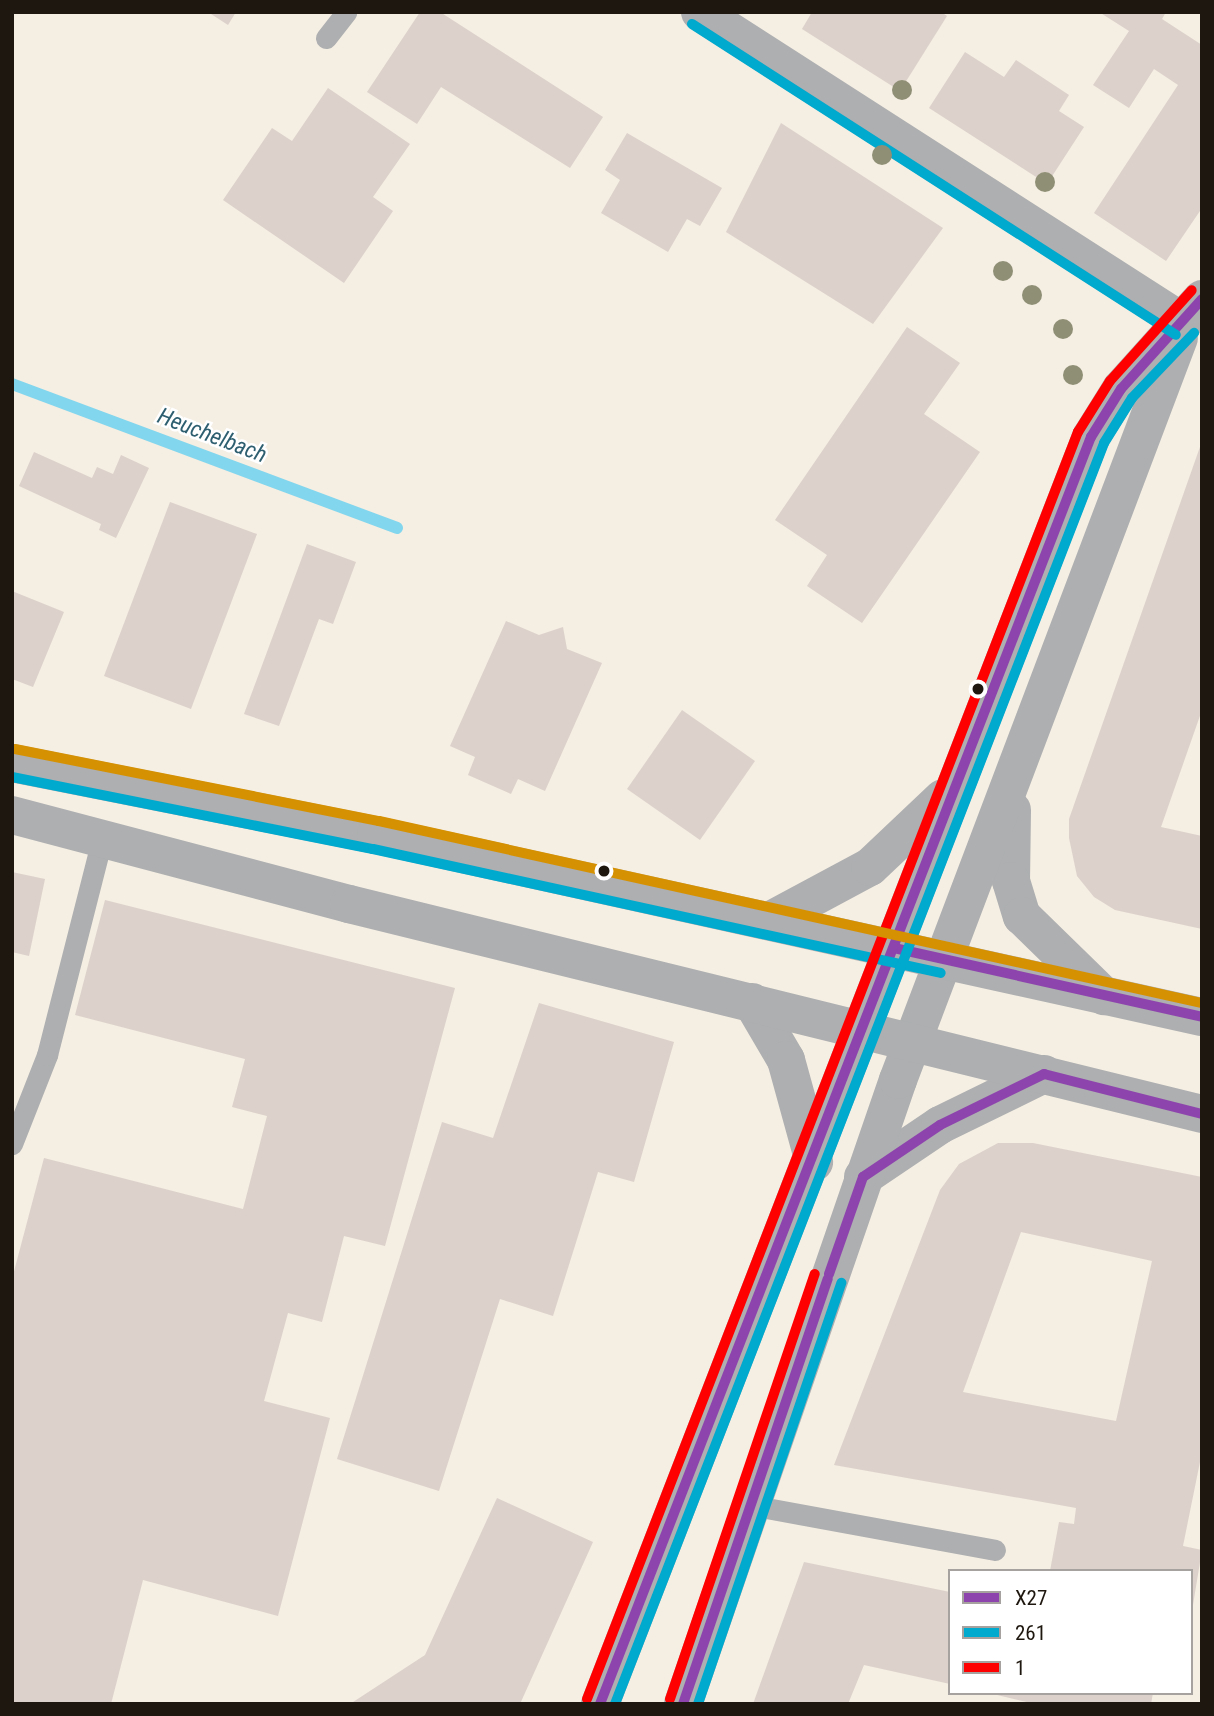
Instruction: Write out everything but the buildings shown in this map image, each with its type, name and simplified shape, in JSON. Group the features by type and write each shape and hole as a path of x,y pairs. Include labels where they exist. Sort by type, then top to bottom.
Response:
{"street":[{"path":"700,12 1193,311"},
{"path":"600,1704 814,1162 956,783 1091,437 1121,389 1193,311"},
{"path":"683,1704 863,1177 1193,311"},
{"path":"12,763 771,920 1202,1017"},
{"path":"771,920 870,867 956,783"},
{"path":"1012,789 1011,881 1022,916 1104,996"},
{"path":"12,815 1202,1114"},
{"path":"752,1002 786,1060 814,1162"},
{"path":"863,1177 940,1125 1044,1074"}],"lane":[{"path":"326,38 346,12"},
{"path":"12,1144 47,1055 102,839"},
{"path":"750,1505 995,1550"}],"waterway":[{"name":"Heuchelbach","path":"12,384 397,528"}],"transit line":[{"name":"261","path":"692,24 1176,335"},
{"name":"1","path":"587,1699 1078,432 1110,381 1192,290"},
{"name":"X27","path":"600,1704 1091,437 1121,389 1202,299"},
{"name":"261","path":"615,1704 1104,443 1132,398 1194,333"},
{"path":"15,749 379,821 1202,1003"},
{"name":"261","path":"12,777 373,849 941,973"},
{"name":"X27","path":"894,948 1202,1017"},
{"name":"X27","path":"1044,1074 1202,1114"},
{"name":"X27","path":"829,1274 863,1177 940,1125 1044,1074"},
{"name":"1","path":"670,1699 815,1274"},
{"name":"X27","path":"683,1704 828,1279"},
{"name":"261","path":"698,1704 841,1283"}]}
